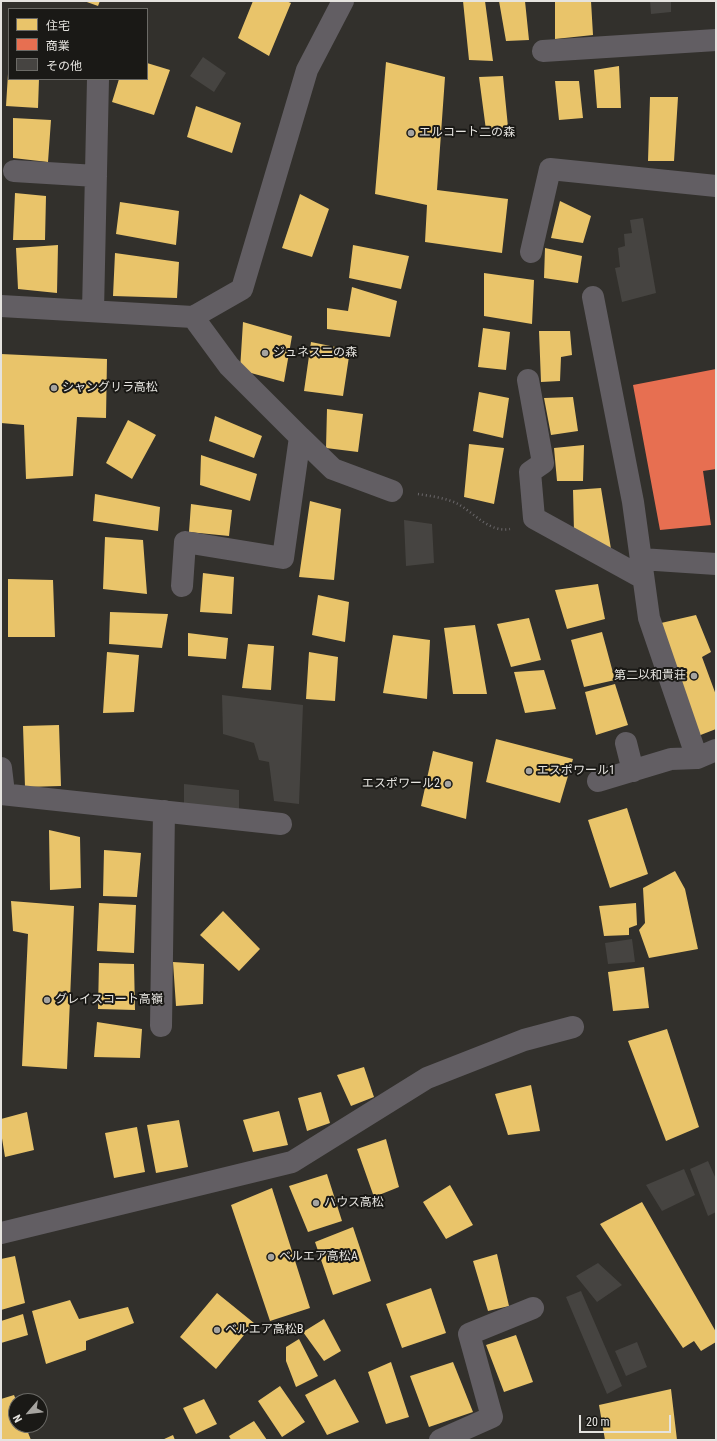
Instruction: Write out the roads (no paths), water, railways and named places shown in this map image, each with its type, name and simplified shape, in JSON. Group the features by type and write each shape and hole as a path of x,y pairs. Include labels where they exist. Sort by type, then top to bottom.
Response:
{"street":[{"path":"1,306 193,317 242,289 307,70 342,1"},
{"path":"544,51 716,40"},
{"path":"93,311 98,80"},
{"path":"531,252 550,169 716,186"},
{"path":"14,171 96,176"},
{"path":"593,297 633,502 649,618 706,754 671,759 598,781"},
{"path":"193,317 229,366 333,469 392,491"},
{"path":"528,380 543,463 530,472 534,518 642,569 716,564"},
{"path":"182,586 185,542 283,558 300,437"},
{"path":"626,743 633,771"},
{"path":"1,768 3,794 281,824"},
{"path":"161,1026 164,811"},
{"path":"1,1233 292,1162 427,1078 524,1040 573,1027"},
{"path":"440,1440 492,1417 469,1334 533,1308"}],"place":[{"name":"エルコート二の森","path":"411,133"},
{"name":"ジュネス二の森","path":"265,353"},
{"name":"シャングリラ高松","path":"54,388"},
{"name":"第二以和貴荘","path":"694,676"},
{"name":"エスポワール1","path":"529,771"},
{"name":"エスポワール2","path":"448,784"},
{"name":"グレイスコート高嶺","path":"47,1000"},
{"name":"ハウス高松","path":"316,1203"},
{"name":"ベルエア高松A","path":"271,1257"},
{"name":"ベルエア高松B","path":"217,1330"}]}
